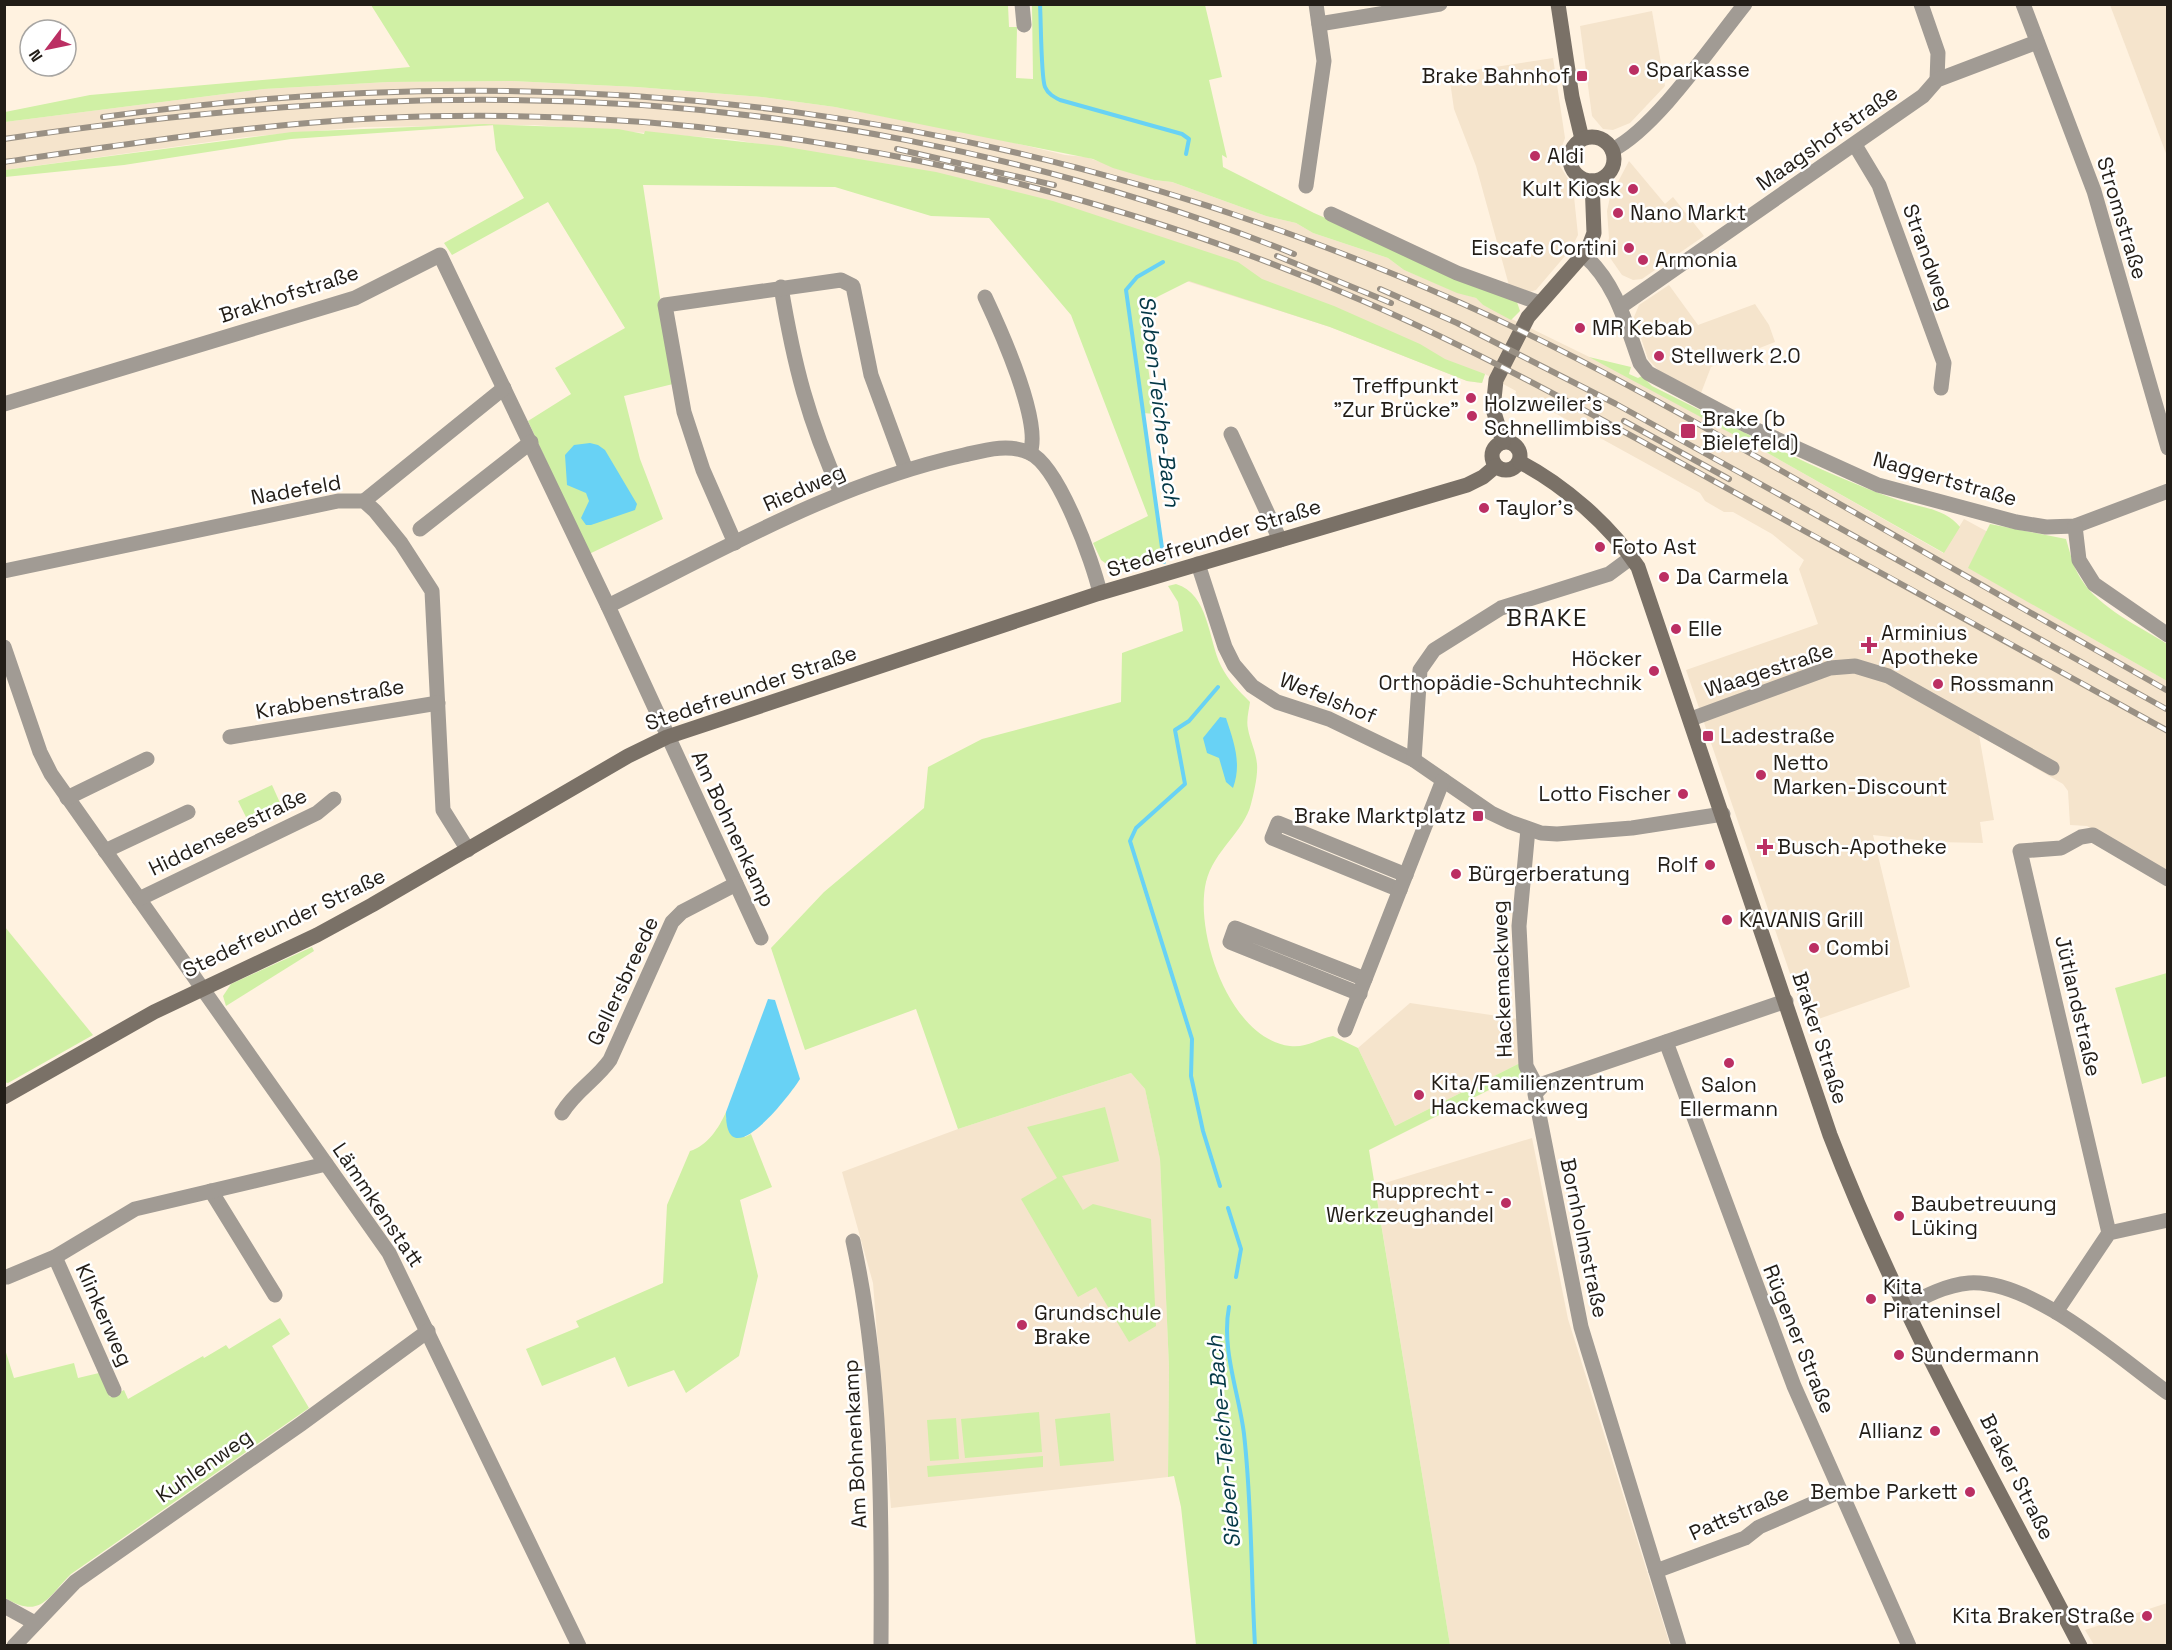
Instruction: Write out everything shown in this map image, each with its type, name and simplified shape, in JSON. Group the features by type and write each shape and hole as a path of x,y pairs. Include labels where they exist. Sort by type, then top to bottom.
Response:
{"main road":[{"path":"1558,4 1572,97 1582,139"},
{"path":"1596,137 1608,144 1612,150 1613,164 1605,176 1592,181 1576,175 1570,160 1571,151 1582,139 1596,137"},
{"path":"1503,442 1493,409 1494,389 1523,325 1584,255 1594,233 1592,181"},
{"path":"1503,442 1517,446 1521,454 1520,462 1509,470 1496,466 1492,454 1495,448 1503,442"},
{"name":"Braker Straße","path":"1520,462 1559,486 1620,542 1642,575 1850,1186 1905,1307 2080,1646"},
{"name":"Stedefreunder Straße","path":"5,1095 107,1037 202,988 325,931 667,737 768,701 1100,593 1467,485 1496,466"}],"street":[{"path":"1022,4 1024,25"},
{"path":"1306,186 1324,61 1316,4"},
{"path":"1319,24 1440,4"},
{"path":"1612,150 1630,139 1648,122 1745,4"},
{"path":"1921,4 1938,53 1937,80"},
{"name":"Stromstraße","path":"2023,4 2094,191 2168,448"},
{"name":"Maagshofstraße","path":"1620,307 1855,145 1923,96 1937,80 2037,42"},
{"name":"Strandweg","path":"1855,145 1879,185 1944,363 1941,388"},
{"path":"1330,214 1457,273 1540,303"},
{"name":"Brakhofstraße","path":"4,404 355,298 440,255 531,442 667,737"},
{"name":"Naggertstraße","path":"1584,255 1604,276 1620,307 1640,363 1648,373 1748,426 1899,492 2016,522 2046,527 2075,526 2168,491"},
{"path":"735,543 703,470 684,412 665,305 841,280 853,286 871,375 906,470"},
{"path":"781,287 792,356 801,389 824,455 841,493"},
{"path":"985,297 1008,346 1034,435 1030,453 1041,460 1054,480 1091,559 1100,593"},
{"path":"364,501 504,388"},
{"path":"1231,434 1280,540"},
{"path":"420,529 531,442"},
{"name":"Riedweg","path":"608,606 841,493 906,470 996,448 1016,448 1030,453"},
{"name":"Nadefeld","path":"4,571 338,501 364,501 401,543 432,591 443,810 468,850"},
{"path":"2075,526 2079,560 2094,584 2168,635"},
{"path":"1414,760 1420,670 1434,650 1501,608 1609,574 1632,557"},
{"name":"Wefelshof","path":"1198,564 1225,647 1242,676 1252,686 1277,702 1339,723 1414,760 1491,813 1541,833 1575,833 1723,814"},
{"name":"Lämmkenstatt","path":"4,648 40,752 68,798 389,1253 579,1646"},
{"name":"Waagestraße","path":"1691,718 1830,668 1855,666 1888,676 2052,768"},
{"name":"Krabbenstraße","path":"230,737 438,703"},
{"name":"Am Bohnenkamp","path":"667,737 761,938"},
{"path":"68,798 147,759"},
{"path":"1345,1030 1443,780"},
{"name":"Hiddenseestraße","path":"139,899 317,813 334,799"},
{"path":"105,850 188,812"},
{"path":"1400,891 1272,838 1278,823 1406,875"},
{"name":"Hackemackweg","path":"1528,829 1519,926 1526,1066 1538,1089"},
{"name":"Jütlandstraße","path":"2109,1233 2020,852 2061,848 2080,837 2093,835 2168,879"},
{"name":"Gellersbreede","path":"562,1113 572,1097 602,1072 610,1060 672,922 682,912 736,884"},
{"path":"1235,928 1363,986 1230,942 1235,928"},
{"path":"1538,1089 1545,1083 1786,1001"},
{"name":"Rügener Straße","path":"1665,1042 1769,1322 1839,1492 1909,1646"},
{"name":"Bornholmstraße","path":"1538,1089 1536,1104 1581,1327 1679,1646"},
{"name":"Klinkerweg","path":"7,1276 55,1257 135,1209 326,1164"},
{"path":"211,1191 275,1295"},
{"path":"2056,1312 2109,1233 2168,1220"},
{"name":"Am Bohnenkamp","path":"852,1241 865,1300 873,1373 882,1509 881,1646"},
{"name":"Klinkerweg","path":"55,1257 114,1390"},
{"path":"1905,1307 1939,1290 1969,1283 1981,1283 2017,1291 2056,1312 2168,1393"},
{"name":"Kuhlenweg","path":"14,1646 84,1576 301,1424 428,1330"},
{"name":"Pattstraße","path":"1656,1571 1745,1538 1759,1527 1839,1492"},
{"path":"4,1606 35,1623"}],"shaded area":[{"path":"2110,5 2167,5 2167,156"},
{"path":"1652,11 1665,86 1630,123 1613,130 1603,129 1592,116 1580,26"},
{"path":"1553,58 1565,138 1560,152 1560,166 1573,187 1578,235 1571,249 1536,290 1526,293 1510,289 1476,166 1454,109 1449,74"},
{"path":"512,81 637,87 762,97 835,107 977,134 1065,155 1086,157 1154,180 1172,182 1266,216 1296,223 1313,233 1388,258 1404,270 1476,298 1483,305 1618,371 1943,553 1964,519 1988,532 1969,568 2167,681 2167,873 2087,826 2070,825 2068,791 2063,784 1979,735 1994,820 1980,822 1983,843 1935,842 1873,835 1910,987 1807,1023 1686,670 1818,624 1799,569 1804,560 1772,534 1733,512 1724,512 1705,501 1700,493 1542,406 1524,400 1515,395 1516,391 1485,374 1482,383 1467,381 1330,327 758,144 730,139 534,125 364,127 246,137 5,170 5,122 264,89 388,82"},
{"path":"1629,161 1665,204 1673,197 1704,236 1642,279 1633,280 1622,275 1606,252 1609,238 1607,211 1610,197"},
{"path":"1669,285 1698,325 1755,304 1769,325 1775,342 1711,367 1701,393 1659,371 1648,359 1634,317 1639,305"},
{"name":"Kita/Familienzentrum Hackemackweg","path":"1410,1003 1518,1019 1520,1063 1395,1126 1358,1048"},
{"name":"Grundschule Brake","path":"1131,1073 1145,1089 1160,1158 1169,1367 1168,1477 891,1508 873,1283 842,1172 958,1129"},
{"path":"1532,1138 1568,1319 1670,1645 1450,1645 1375,1186"},
{"name":"Kita Braker Straße","path":"2167,1603 2167,1645 2094,1645 2085,1630"}],"green space":[{"path":"371,5 1008,5 1009,27 1017,27 1016,78 1033,79 1032,5 1205,5 1222,77 1209,80 1227,158 1222,155 1223,167 1314,213 1517,302 1520,311 1511,320 1483,305 1476,298 1457,293 1404,270 1388,258 1313,233 1296,223 1266,216 1172,182 1154,180 1113,168 1093,159 835,107 762,97 637,87 512,81 388,82 264,89 5,122 5,112 90,95 410,67"},
{"path":"484,124 618,129 644,134 645,131 781,146 936,172 1053,201 1238,262 1262,279 1334,306 1420,344 1445,359 1485,374 1482,383 1467,381 1330,327 1189,281 1139,306 1155,414 1143,413 1164,561 1119,573 1101,560 1093,543 1148,516 1071,315 989,218 931,216 835,187 643,185 673,384 624,396 640,459 663,519 589,554 528,421 571,394 555,368 625,328 548,202 452,255 444,243 524,198 496,150 493,125 291,139 124,165 5,177 5,170 292,132"},
{"path":"1589,357 1631,367 1629,374 1638,378 1642,376 1652,386 1774,447 1866,488 1940,512 1960,527 1944,553 1764,451"},
{"path":"1990,524 2066,539 2076,570 2098,599 2120,616 2167,644 2167,681 1968,568"},
{"path":"1176,584 1187,589 1195,597 1206,619 1221,666 1230,681 1250,702 1247,726 1257,764 1251,804 1242,824 1215,860 1206,882 1204,903 1211,954 1234,1004 1250,1025 1269,1039 1296,1046 1307,1045 1333,1036 1358,1048 1395,1126 1520,1063 1522,1081 1513,1078 1369,1150 1450,1645 1196,1645 1181,1507 1174,1476 1168,1477 1169,1367 1160,1159 1145,1089 1131,1073 958,1129 916,1009 805,1050 771,948 824,892 924,808 928,767 982,739 1121,702 1122,653 1183,631 1178,602 1168,586"},
{"path":"272,785 281,805 248,821 238,801"},
{"path":"5,927 93,1035 8,1083 4,1082"},
{"path":"312,947 314,951 226,1006 223,996 231,984"},
{"path":"2167,973 2167,1076 2142,1084 2115,988"},
{"path":"1105,1107 1119,1161 1062,1176 1083,1210 1093,1204 1151,1219 1156,1326 1129,1342 1096,1287 1078,1297 1021,1199 1057,1178 1027,1127"},
{"path":"726,1112 726,1119 745,1137 751,1134 772,1187 740,1200 758,1276 739,1356 686,1393 674,1370 628,1387 615,1357 542,1386 526,1349 579,1327 576,1321 663,1283 667,1205 690,1151 702,1145 712,1136"},
{"path":"280,1318 290,1334 272,1346 309,1408 71,1574 42,1603 27,1607 5,1598 4,1346 14,1378 74,1363 78,1378 99,1373 110,1397 124,1390 128,1399 203,1356 204,1358 226,1345 229,1349"},
{"path":"1039,1412 1042,1452 965,1458 961,1419"},
{"path":"1110,1413 1114,1461 1060,1466 1055,1419"},
{"path":"956,1418 959,1459 930,1461 927,1420"},
{"path":"1043,1456 1043,1467 928,1477 927,1466"}],"water":[{"path":"590,443 605,450 637,504 635,510 586,525 581,518 589,501 586,493 567,485 565,455 574,445"},
{"path":"1220,717 1226,718 1236,753 1237,770 1233,788 1226,782 1219,758 1207,753 1203,738"},
{"path":"768,999 775,1000 800,1079 759,1127 746,1136 736,1138 728,1131 726,1112"}],"waterway":[{"name":"Sieben-Teiche-Bach","path":"1040,4 1043,72 1045,87 1049,93 1060,100 1182,134 1189,139 1186,154"},
{"name":"Sieben-Teiche-Bach","path":"1163,262 1137,277 1126,290 1164,562"},
{"name":"Sieben-Teiche-Bach","path":"1218,687 1189,721 1175,730 1185,784 1136,828 1130,841 1192,1039 1191,1076 1203,1131 1220,1186"},
{"name":"Sieben-Teiche-Bach","path":"1228,1208 1241,1249 1236,1277"},
{"name":"Sieben-Teiche-Bach","path":"1229,1307 1227,1339 1242,1418 1247,1460 1255,1646"}],"railway":[{"path":"103,117 279,98 454,91 625,95 796,112 964,141 1131,182 1296,236 1461,303 1546,343 1630,386 2168,691"},
{"path":"4,139 193,115 383,102 510,100 610,103 710,111 810,124 909,141 1007,162 1104,188 1200,219 1294,254"},
{"path":"4,162 284,125 396,117 569,118 685,126 802,140 917,160 1032,187 1144,219 1255,257 1363,301 1452,342 1626,433 2168,731"},
{"path":"897,149 1054,185"},
{"path":"1277,256 1391,303"},
{"path":"1380,289 1457,323 1616,404 2168,710"},
{"path":"1624,421 1729,479"}],"place":[{"name":"Sparkasse","path":"1634,70"},
{"name":"Brake Bahnhof","path":"1582,76"},
{"name":"Aldi","path":"1535,156"},
{"name":"Kult Kiosk","path":"1633,189"},
{"name":"Nano Markt","path":"1618,213"},
{"name":"Eiscafe Cortini","path":"1629,248"},
{"name":"Armonia","path":"1643,260"},
{"name":"MR Kebab","path":"1580,328"},
{"name":"Stellwerk 2.0","path":"1659,356"},
{"name":"Treffpunkt \"Zur Brücke\"","path":"1471,398"},
{"name":"Holzweiler's Schnellimbiss","path":"1472,416"},
{"name":"Brake (b Bielefeld)","path":"1688,431"},
{"name":"Taylor's","path":"1484,508"},
{"name":"Foto Ast","path":"1600,547"},
{"name":"Da Carmela","path":"1664,577"},
{"name":"Elle","path":"1676,629"},
{"name":"Arminius Apotheke","path":"1869,645"},
{"name":"Höcker Orthopädie-Schuhtechnik","path":"1654,671"},
{"name":"Rossmann","path":"1938,684"},
{"name":"Ladestraße","path":"1708,736"},
{"name":"Netto Marken-Discount","path":"1761,775"},
{"name":"Lotto Fischer","path":"1683,794"},
{"name":"Brake Marktplatz","path":"1478,816"},
{"name":"Busch-Apotheke","path":"1765,847"},
{"name":"Rolf","path":"1710,865"},
{"name":"Bürgerberatung","path":"1456,874"},
{"name":"KAVANIS Grill","path":"1727,920"},
{"name":"Combi","path":"1814,948"},
{"name":"Salon Ellermann","path":"1729,1063"},
{"name":"Kita/Familienzentrum Hackemackweg","path":"1419,1095"},
{"name":"Rupprecht - Werkzeughandel","path":"1506,1203"},
{"name":"Baubetreuung Lüking","path":"1899,1216"},
{"name":"Kita Pirateninsel","path":"1871,1299"},
{"name":"Grundschule Brake","path":"1022,1325"},
{"name":"Sundermann","path":"1899,1355"},
{"name":"Allianz","path":"1935,1431"},
{"name":"Bembe Parkett","path":"1970,1492"},
{"name":"Kita Braker Straße","path":"2147,1616"}],"district":[{"name":"BRAKE","path":"1547,618"}]}
